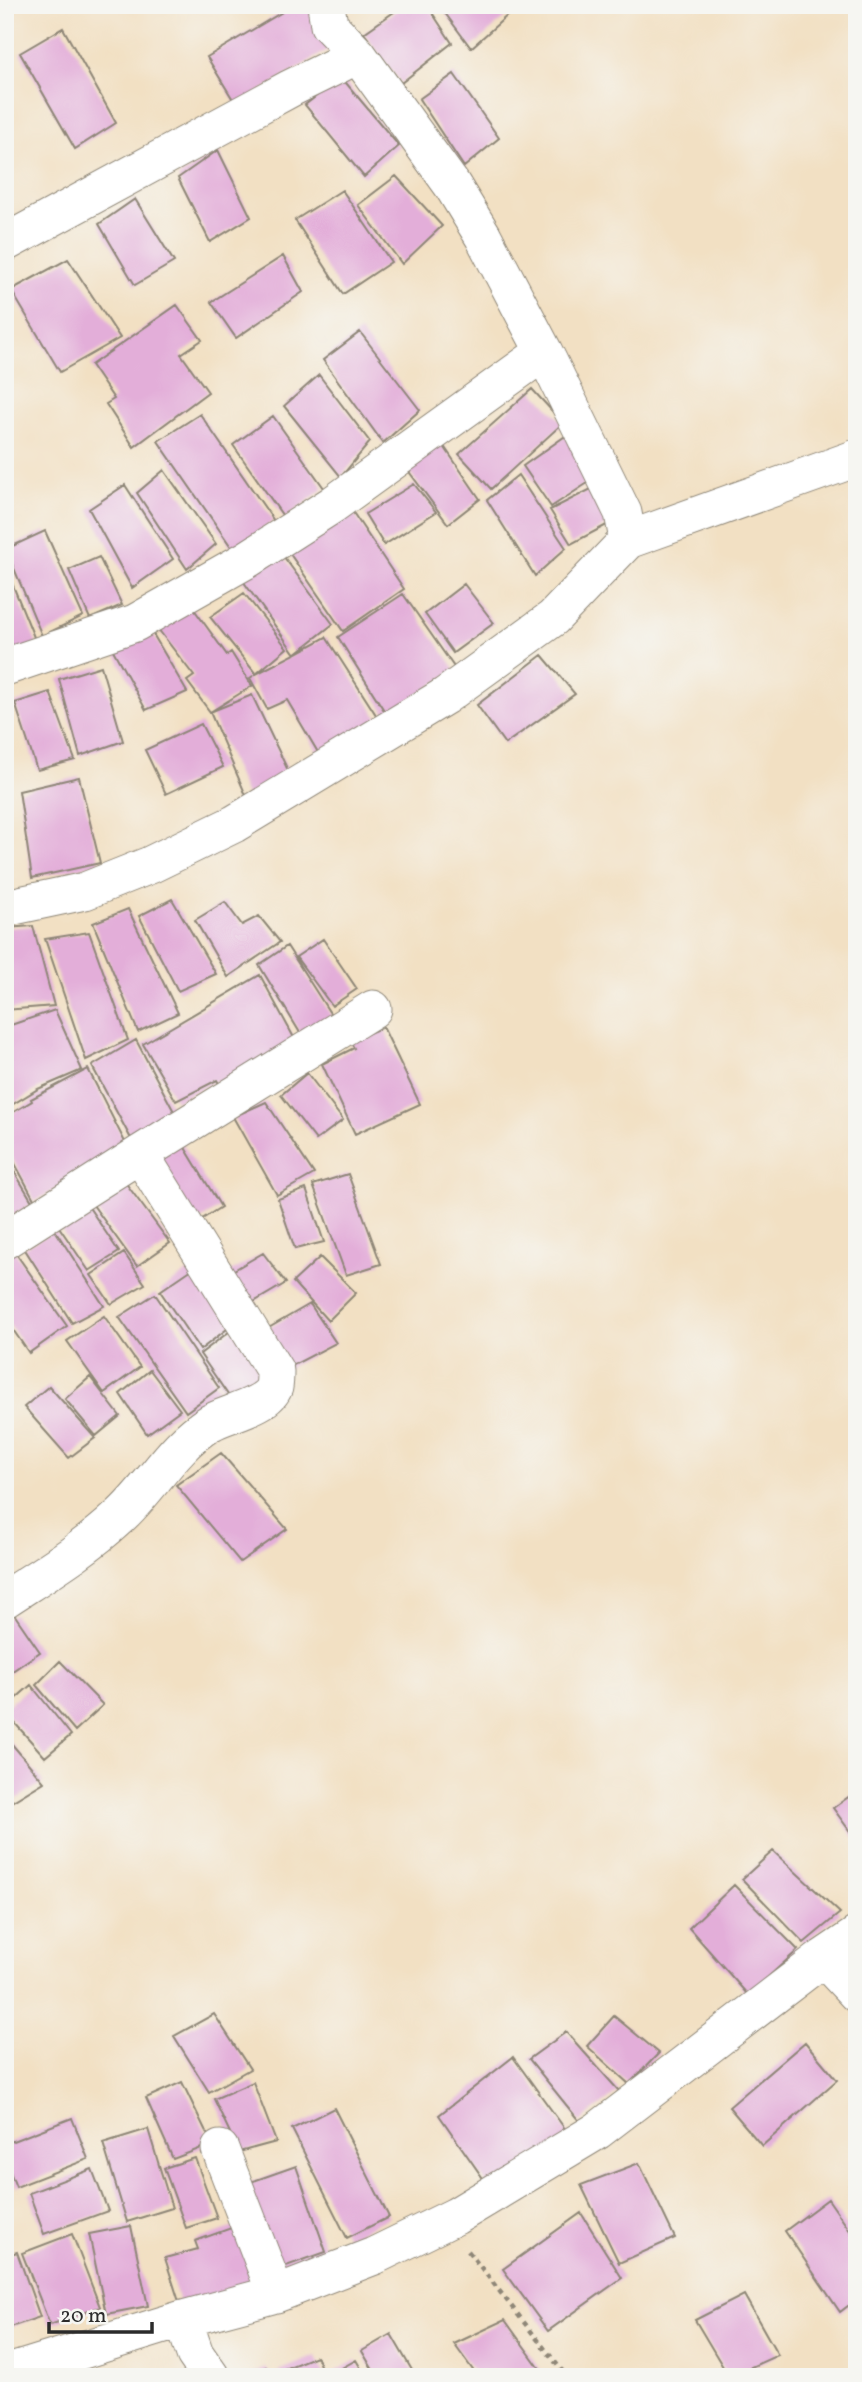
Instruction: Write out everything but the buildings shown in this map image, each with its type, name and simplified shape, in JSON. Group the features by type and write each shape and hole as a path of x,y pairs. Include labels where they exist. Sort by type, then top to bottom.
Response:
{"street":[{"path":"326,5 329,25 358,55 452,185 482,236 544,352 623,513 628,540"},
{"path":"5,243 291,88 358,55"},
{"path":"5,667 135,623 248,559 332,505 544,352"},
{"path":"5,908 85,891 150,866 234,824 456,688 553,618 628,540 857,458"},
{"path":"5,1240 373,1009"},
{"path":"5,1598 46,1573 117,1519 170,1459 201,1429 220,1417 257,1403 270,1393 274,1386 275,1371 139,1154"},
{"path":"5,2374 194,2345 276,2294 374,2256 456,2217 597,2131 823,1958 857,1935"},
{"path":"823,1958 857,1994"},
{"path":"220,2149 276,2294"}],"path":[{"path":"468,2252 567,2377"}]}
